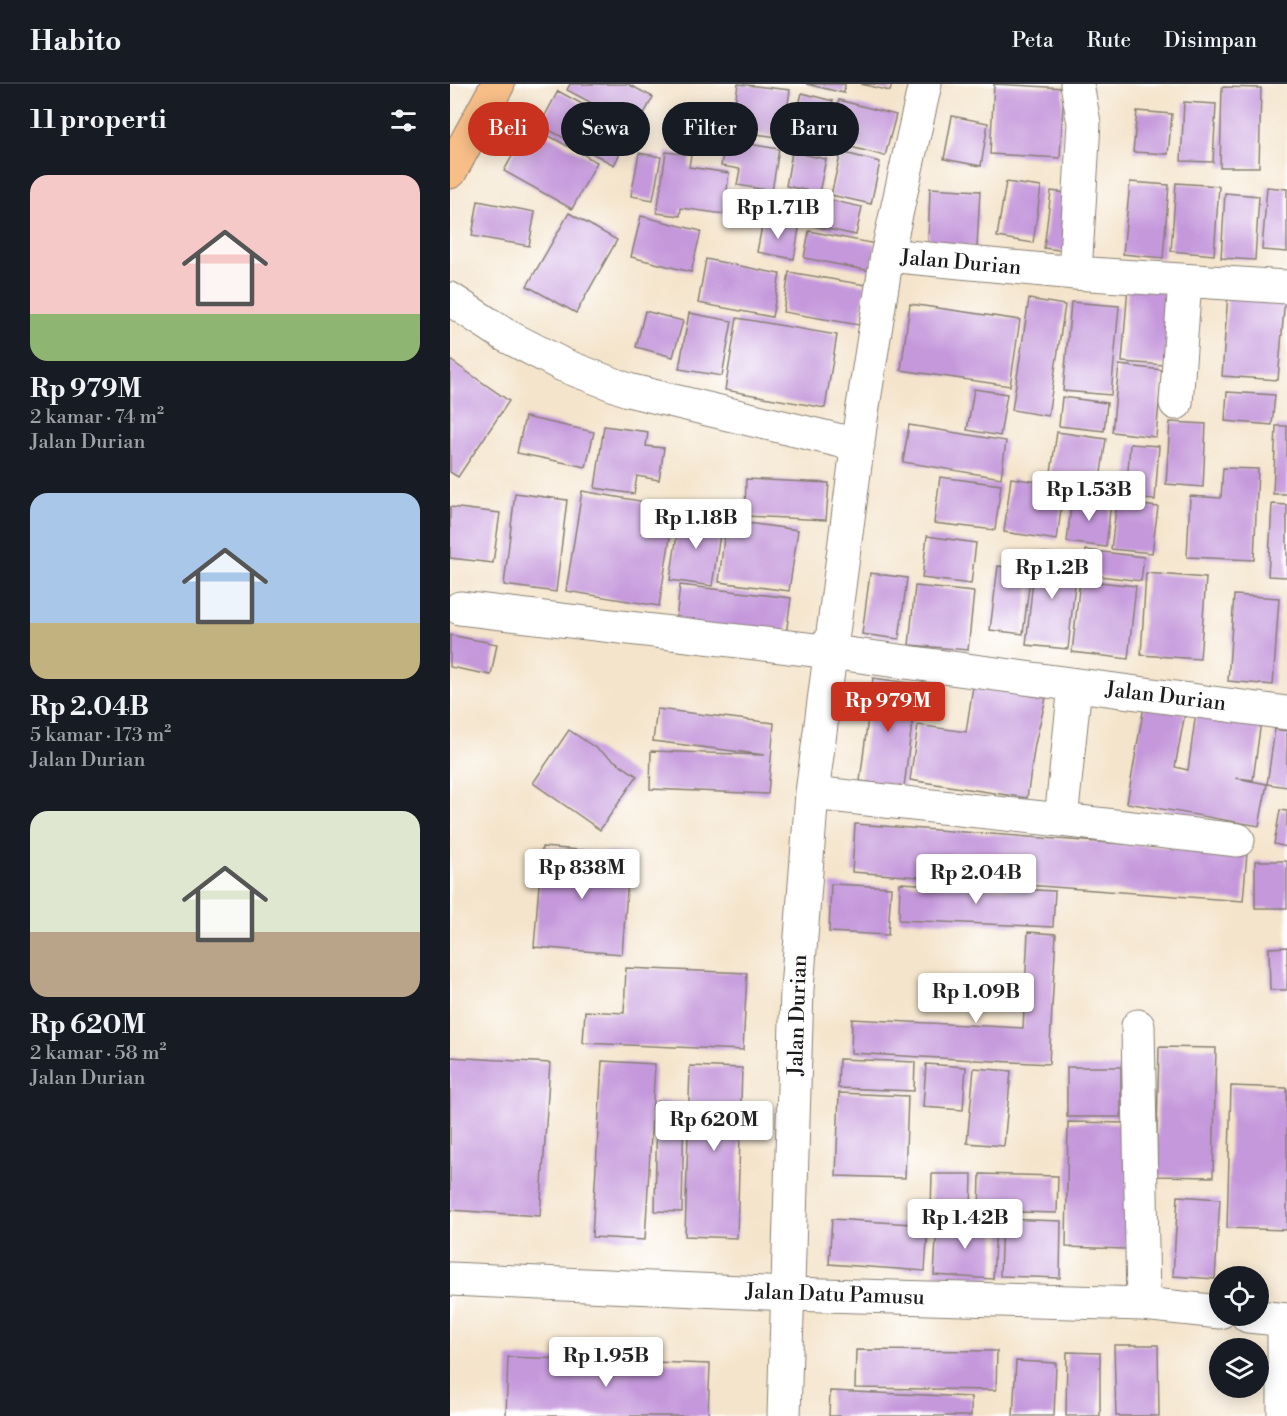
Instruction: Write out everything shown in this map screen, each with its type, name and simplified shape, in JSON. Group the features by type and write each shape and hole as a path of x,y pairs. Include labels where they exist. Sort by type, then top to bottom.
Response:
{"highway":[{"path":"450,172 498,84"}],"street":[{"name":"Jalan Durian","path":"784,1416 797,989 812,793 858,445 887,255 925,84"},
{"path":"1075,273 1084,123 1077,84"},
{"name":"Jalan Durian","path":"887,255 1075,273 1287,287"},
{"path":"1176,403 1185,281"},
{"path":"450,299 505,335 563,365 628,390 858,445"},
{"path":"460,608 831,652"},
{"name":"Jalan Durian","path":"831,652 1287,713"},
{"path":"1061,820 1075,685"},
{"path":"812,793 1238,840"},
{"path":"1138,1026 1143,1304"},
{"name":"Jalan Datu Pamusu","path":"450,1279 789,1294 1143,1304 1209,1311"},
{"path":"1269,1318 1286,1320 1284,1416"}],"building":[{"path":"570,84 628,84 653,97 650,103 590,102 567,90"},
{"path":"738,84 790,90 788,102 770,102 770,136 758,134 758,102 735,102"},
{"path":"806,84 845,84 844,93"},
{"path":"861,84 892,84 890,91"},
{"path":"994,84 1064,88 1060,158 990,154"},
{"path":"1222,87 1261,88 1259,167 1220,167"},
{"path":"558,91 578,102 561,102 561,136 549,130 549,108"},
{"path":"802,93 833,101 833,102 800,102"},
{"path":"1184,102 1216,104 1213,162 1181,161"},
{"path":"859,105 896,115 885,156 859,149"},
{"path":"1137,111 1172,114 1168,154 1133,152"},
{"path":"952,116 988,123 981,166 944,159"},
{"path":"549,136 561,142 561,156 586,156 597,162 572,209 504,171 512,156 549,156"},
{"path":"758,146 770,148 770,156 778,156 772,191 737,185 740,169 721,166 723,156 758,156"},
{"path":"597,156 619,156 614,165"},
{"path":"638,156 661,157 653,200 631,196"},
{"path":"665,156 691,156 689,167 729,173 724,214 681,208 680,216 657,213"},
{"path":"791,156 826,159 819,193 786,186"},
{"path":"840,156 857,156 880,162 871,204 831,195"},
{"path":"1006,182 1041,187 1033,243 997,237"},
{"path":"1130,182 1169,185 1163,258 1123,254"},
{"path":"1176,183 1219,186 1214,255 1171,251"},
{"path":"1267,187 1287,189 1287,252 1262,250"},
{"path":"930,188 980,191 977,247 928,245"},
{"path":"778,189 862,207 856,235 772,217"},
{"path":"1051,191 1073,194 1066,251 1044,248"},
{"path":"1225,193 1259,196 1255,260 1221,258"},
{"path":"478,201 535,212 529,246 472,236"},
{"path":"569,213 617,240 576,313 527,286"},
{"path":"641,216 701,231 691,272 631,257"},
{"path":"763,221 799,228 794,259 757,252"},
{"path":"809,231 876,244 871,271 804,258"},
{"path":"706,259 780,274 772,317 698,303"},
{"path":"789,272 866,285 859,325 783,312"},
{"path":"1128,286 1172,289 1165,365 1122,362"},
{"path":"1228,293 1285,297 1278,380 1222,376"},
{"path":"1029,299 1065,305 1048,416 1012,410"},
{"path":"1071,302 1119,306 1111,395 1063,391"},
{"path":"910,304 1020,320 1010,386 901,370"},
{"path":"645,311 683,321 673,357 636,347"},
{"path":"689,313 732,321 722,376 679,369"},
{"path":"737,318 837,335 825,408 725,390"},
{"path":"450,360 509,401 458,477 450,472"},
{"path":"1119,365 1162,370 1156,437 1112,432"},
{"path":"974,389 1007,394 1000,436 967,430"},
{"path":"1227,392 1275,395 1272,425 1225,421"},
{"path":"1062,397 1107,403 1104,431 1059,426"},
{"path":"525,417 594,432 586,467 517,453"},
{"path":"1170,422 1206,424 1203,487 1166,484"},
{"path":"909,425 1006,441 1001,478 903,462"},
{"path":"604,426 648,432 646,446 664,448 659,480 637,476 634,494 595,488"},
{"path":"1276,426 1287,426 1287,494 1273,494"},
{"path":"1057,432 1106,439 1099,486 1050,479"},
{"path":"1130,444 1159,446 1155,500 1126,498"},
{"path":"1223,468 1258,469 1254,560 1187,557 1190,496 1221,498"},
{"path":"940,477 1001,485 995,530 934,523"},
{"path":"1011,478 1064,486 1057,540 1004,532"},
{"path":"746,479 829,483 826,520 745,516"},
{"path":"582,491 675,507 659,606 566,591"},
{"path":"515,493 567,500 556,592 504,585"},
{"path":"1072,497 1111,502 1106,547 1067,542"},
{"path":"1117,502 1158,507 1152,553 1111,549"},
{"path":"1272,504 1287,505 1287,577 1268,576"},
{"path":"450,507 500,513 493,563 450,558"},
{"path":"680,515 722,521 712,586 670,580"},
{"path":"726,520 798,530 789,591 719,582"},
{"path":"927,536 976,543 971,584 922,578"},
{"path":"1086,550 1144,557 1141,581 1083,574"},
{"path":"1036,552 1078,556 1068,649 1026,645"},
{"path":"998,566 1031,571 1023,634 990,630"},
{"path":"870,573 907,578 899,639 862,634"},
{"path":"1146,573 1206,578 1200,659 1141,655"},
{"path":"1080,580 1136,586 1128,659 1072,652"},
{"path":"680,585 791,598 785,642 675,629"},
{"path":"915,586 974,592 968,650 909,645"},
{"path":"1234,595 1279,598 1273,685 1228,681"},
{"path":"450,635 497,644 491,675 450,667"},
{"path":"873,678 917,684 904,787 860,781"},
{"path":"973,686 1046,698 1035,744 1027,798 910,780 918,725 966,732"},
{"path":"1197,705 1262,714 1253,780 1236,778 1267,784 1259,826 1127,803 1144,706 1185,713 1175,767 1188,770"},
{"path":"657,709 774,723 768,794 650,789 651,751 765,755 653,741"},
{"path":"1275,729 1287,731 1287,787 1267,784"},
{"path":"569,730 637,776 600,830 533,783"},
{"path":"1280,810 1287,811 1287,847 1274,844"},
{"path":"855,824 1247,853 1243,901 852,872"},
{"path":"542,847 630,854 622,954 534,947"},
{"path":"1255,861 1287,861 1287,908 1255,908"},
{"path":"900,883 1055,891 1053,927 899,920"},
{"path":"831,884 891,887 888,935 829,932"},
{"path":"1028,932 1056,934 1049,1064 851,1053 852,1019 1023,1028"},
{"path":"1287,947 1287,990 1270,990 1269,948"},
{"path":"626,968 747,973 743,1050 583,1043 585,1011 624,1013"},
{"path":"1159,1047 1216,1048 1213,1177 1156,1176"},
{"path":"450,1057 550,1063 540,1216 450,1210"},
{"path":"839,1059 915,1062 914,1091 838,1088"},
{"path":"602,1061 655,1064 645,1240 592,1237"},
{"path":"926,1064 966,1067 963,1110 923,1107"},
{"path":"690,1066 742,1068 737,1238 685,1236"},
{"path":"1067,1067 1121,1067 1121,1117 1067,1117"},
{"path":"974,1068 1011,1071 1004,1146 967,1143"},
{"path":"1231,1086 1287,1088 1287,1230 1227,1228"},
{"path":"839,1093 908,1096 905,1178 836,1176"},
{"path":"657,1101 684,1102 682,1212 655,1211"},
{"path":"1068,1122 1128,1123 1126,1249 1066,1247"},
{"path":"932,1174 972,1174 971,1211 931,1210"},
{"path":"980,1174 1058,1176 1057,1213 979,1211"},
{"path":"1178,1196 1220,1199 1216,1266 1209,1266 1209,1279 1173,1276"},
{"path":"832,1219 928,1225 925,1271 829,1264"},
{"path":"1002,1219 1061,1221 1060,1278 1000,1276"},
{"path":"937,1221 996,1225 993,1279 934,1275"},
{"path":"1114,1345 1158,1345 1159,1416 1116,1416"},
{"path":"856,1350 997,1351 996,1390 855,1388"},
{"path":"1067,1352 1100,1353 1100,1416 1066,1416"},
{"path":"508,1357 710,1364 708,1416 506,1416"},
{"path":"1016,1361 1056,1363 1054,1416 1013,1416"},
{"path":"830,1391 971,1397 971,1416 829,1416"}]}
